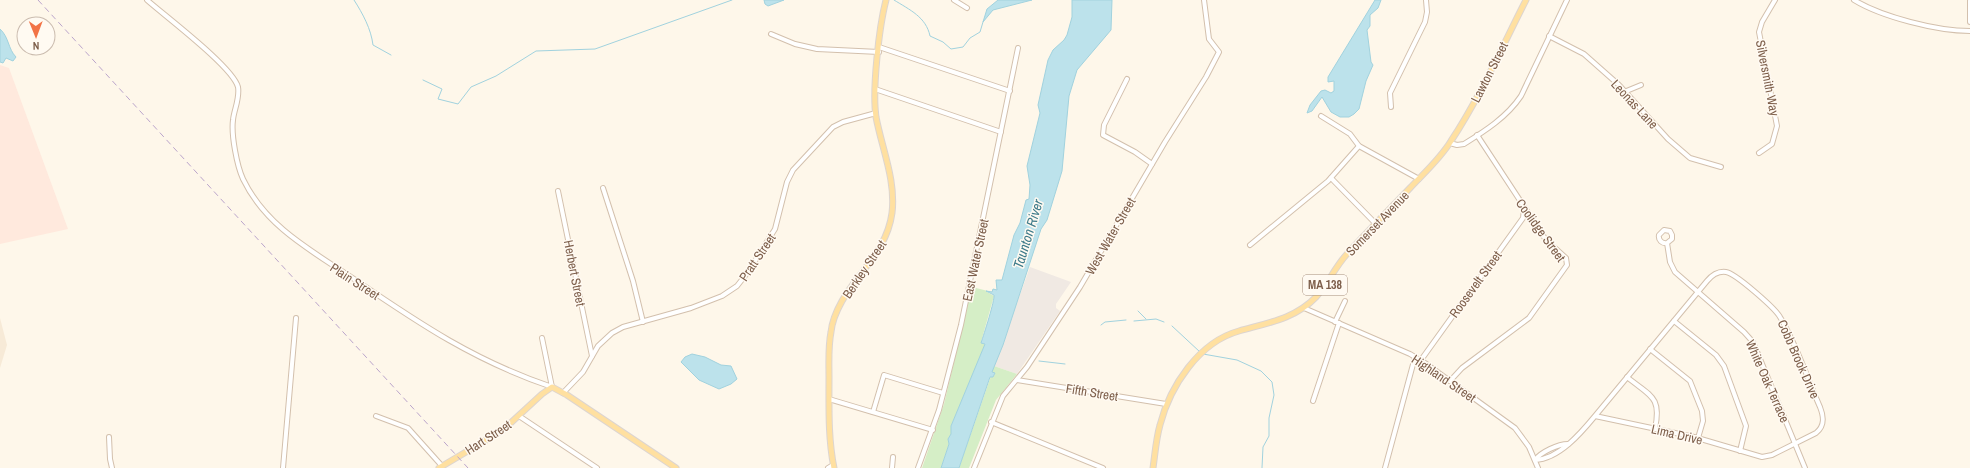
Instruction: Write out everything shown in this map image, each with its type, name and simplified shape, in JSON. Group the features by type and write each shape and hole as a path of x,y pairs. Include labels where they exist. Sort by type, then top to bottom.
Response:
{"main road":[{"name":"Berkley Street","path":"833,466 829,432 829,399 830,338 833,322 843,300 881,248 887,234 891,218 893,192 876,113 879,49 886,0"},
{"name":"Lawton Street","path":"1450,142 1473,104 1526,0"},
{"name":"Somerset Avenue","path":"1153,468 1158,430 1166,404 1180,380 1201,354 1228,334 1283,319 1304,308 1319,293 1343,258 1419,178 1450,142"},
{"name":"Plain Street","path":"552,387 676,468"},
{"name":"Hart Street","path":"440,467 500,432 542,394 552,387"}],"street":[{"name":"Plain Street","path":"147,0 215,59 234,80 238,90 233,130 240,170 248,188 277,225 314,254 435,334 495,365 552,387"},
{"path":"954,0 967,8"},
{"name":"West Water Street","path":"974,468 991,422 1003,396 1017,380 1083,282 1152,164 1206,77 1219,52 1209,39 1205,22 1204,0"},
{"path":"1391,107 1390,93 1425,22 1427,12 1426,0"},
{"path":"1450,142 1462,145 1502,118 1517,102 1567,0"},
{"name":"Silversmith Way","path":"1759,153 1772,144 1777,126 1759,32 1762,22 1775,0"},
{"path":"1854,0 1873,10 1892,17 1970,31"},
{"path":"1970,1 1970,22"},
{"path":"770,34 795,44 817,49 879,49 1010,91"},
{"name":"Leonas Lane","path":"1549,36 1584,54 1624,92 1668,139 1690,158 1721,167"},
{"name":"East Water Street","path":"918,468 933,430 944,393 970,286 1018,48"},
{"path":"1127,79 1104,125 1103,135 1135,152 1152,164"},
{"path":"1624,92 1641,85"},
{"path":"876,89 1001,132"},
{"name":"Pratt Street","path":"563,393 583,372 600,343 612,333 711,300 737,286 748,272 775,229 787,182 793,170 833,127 846,121 876,113"},
{"path":"1321,116 1350,134 1360,146 1419,178"},
{"name":"Coolidge Street","path":"1450,381 1462,368 1529,318 1566,269 1566,258 1546,240 1476,135"},
{"path":"1250,245 1331,178 1360,146"},
{"path":"1331,178 1376,224"},
{"path":"604,188 633,281 643,322"},
{"name":"Herbert Street","path":"558,191 592,356"},
{"name":"Roosevelt Street","path":"1421,360 1523,218 1525,213 1524,207"},
{"name":"White Oak Terrace","path":"1667,243 1670,262 1675,272 1744,332 1753,342 1805,468"},
{"name":"Cobb Brook Drive","path":"1697,292 1711,276 1728,272 1779,315 1823,416 1823,423 1819,431 1795,444"},
{"path":"1535,460 1538,456 1563,444 1568,444 1578,436 1697,292"},
{"path":"1313,402 1337,322 1345,301"},
{"name":"Highland Street","path":"1304,308 1421,360 1514,428 1526,441 1538,468"},
{"path":"283,468 296,318"},
{"path":"1674,321 1716,355 1724,366 1746,426 1740,451"},
{"path":"542,338 552,387"},
{"path":"1650,349 1690,381 1702,411 1703,421 1698,438"},
{"path":"1385,468 1415,357"},
{"path":"873,412 884,375 944,393"},
{"path":"1627,377 1657,404 1659,413 1655,429"},
{"name":"Fifth Street","path":"1017,380 1166,404"},
{"path":"829,399 933,430"},
{"path":"376,416 408,428 440,467"},
{"path":"519,416 597,468"},
{"name":"Lima Drive","path":"1595,416 1698,438 1765,457 1795,444"},
{"path":"991,422 1103,468"},
{"path":"109,437 112,468"},
{"path":"892,468 893,457"},
{"path":"828,468 833,466"}],"shaded area":[{"path":"0,65 9,68 68,229 0,244"},
{"path":"1030,267 1071,282 1056,304 1056,308 1060,311 1017,374 994,366"},
{"path":"0,318 7,345 0,368"}],"green space":[{"path":"972,287 992,292 987,292 994,296 981,342 985,345 951,426 951,434 948,439 949,444 941,468 922,468 944,404"},
{"path":"994,366 1017,374 996,400 969,468 959,468 991,376 993,377 995,373 992,372"}],"water":[{"path":"764,0 784,0 768,6 765,4"},
{"path":"998,0 1032,0 993,10 983,22 987,9"},
{"name":"Taunton River","path":"1072,0 1112,0 1111,30 1077,70 1069,96 1062,171 1047,220 1041,229 1003,345 992,372 995,373 993,377 990,377 959,468 941,468 949,444 948,439 951,434 951,426 985,344 981,343 994,298 994,295 986,291 992,292 993,289 997,290 996,280 1002,280 1014,235 1020,223 1026,200 1029,199 1030,185 1027,166 1040,113 1038,105 1048,60 1053,50 1064,40 1067,35 1072,17"},
{"path":"1375,0 1381,0 1378,8 1370,15 1370,26 1367,30 1371,62 1373,65 1366,81 1359,109 1349,117 1340,117 1331,112 1322,97 1312,111 1307,113 1310,105 1321,91 1325,90 1331,93 1334,91 1334,81 1328,82 1328,77"},
{"path":"0,29 16,57 13,61 6,58 3,63 0,62"},
{"path":"692,354 705,357 721,365 731,366 737,379 731,384 719,389 699,380 681,362 685,357"}],"waterway":[{"path":"354,0 366,22 373,45 391,55"},
{"path":"423,80 442,89 438,99 458,104 471,87 496,76 536,51 595,49 732,0"},
{"path":"894,0 921,19 928,29 930,36 943,42 951,49 963,47 970,38 980,32 983,22"},
{"path":"1138,311 1146,319"},
{"path":"1134,321 1156,319 1164,322"},
{"path":"1101,325 1105,322 1126,320"},
{"path":"1172,326 1200,352"},
{"path":"1203,354 1237,360 1261,371 1272,382 1274,395 1269,418 1269,436 1263,447 1262,468"},
{"path":"1039,361 1065,364"}],"railway":[{"path":"38,0 468,468"}]}
